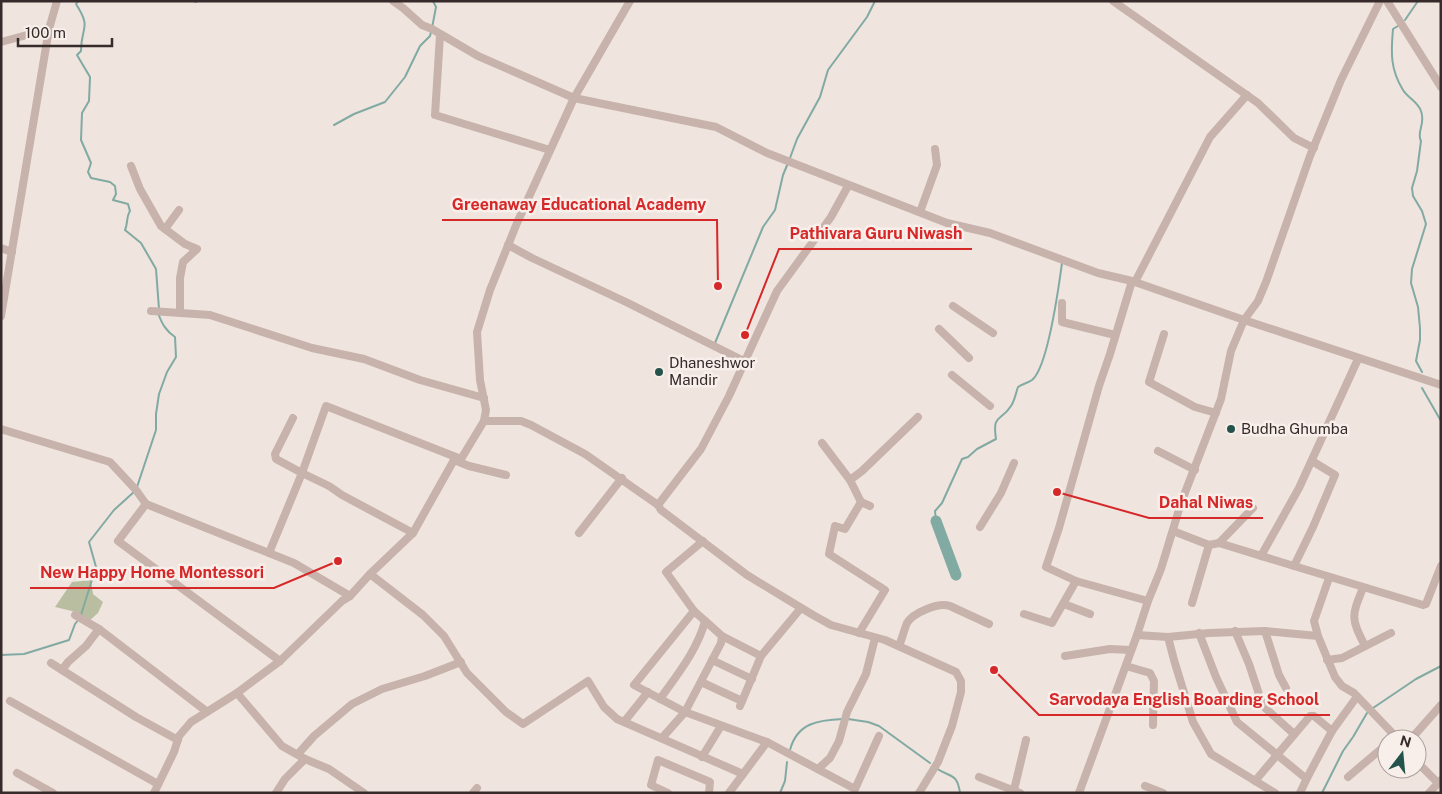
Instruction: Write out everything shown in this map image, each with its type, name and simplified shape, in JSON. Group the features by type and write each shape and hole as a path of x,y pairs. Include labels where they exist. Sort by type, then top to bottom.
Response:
{"street":[{"path":"1,316 48,29 57,1"},
{"path":"393,1 422,25 478,56 574,98 716,127 767,153 947,223 990,234 1098,273 1133,282 1358,359 1441,385"},
{"path":"154,793 178,740 190,722 237,693 280,661 342,601 350,596 413,533 484,422 486,410 480,380 477,332 490,290 508,245 574,98 630,1"},
{"path":"1113,1 1247,95 1294,138 1314,148"},
{"path":"1079,793 1126,666 1181,503 1224,390 1229,358 1244,320 1258,301 1266,282 1340,80 1380,1"},
{"path":"1387,1 1441,87"},
{"path":"1,42 48,29"},
{"path":"440,35 435,115 550,150"},
{"path":"1148,601 1076,581 1046,567 1059,528 1096,393 1133,282 1210,137 1247,95"},
{"path":"920,212 937,165 935,149"},
{"path":"131,166 140,189 161,226 185,244 197,250 183,262 180,278 180,312"},
{"path":"658,504 701,449 777,291 831,218 848,186"},
{"path":"165,229 178,210"},
{"path":"508,245 744,362"},
{"path":"1,248 12,252"},
{"path":"1062,303 1062,322 1115,335"},
{"path":"953,306 993,333"},
{"path":"151,311 210,315 312,348 364,359 420,380 484,398"},
{"path":"939,329 968,358"},
{"path":"1164,334 1149,382 1195,408 1216,413"},
{"path":"1261,556 1300,488 1358,359"},
{"path":"952,375 990,406"},
{"path":"269,553 302,473 325,407 328,405 469,466 506,475"},
{"path":"850,480 862,471 918,416"},
{"path":"293,418 274,454 276,459 413,533"},
{"path":"484,422 521,421 585,454 658,504 661,510 724,559 802,608 831,625 899,646 956,672 961,681 959,702 949,735 938,762 919,793"},
{"path":"1,429 110,462 136,490 146,504 294,563 350,596"},
{"path":"822,443 850,480 861,502 870,506"},
{"path":"1158,451 1195,470"},
{"path":"1294,566 1335,475 1312,461"},
{"path":"980,527 1001,493 1014,463"},
{"path":"579,532 622,478"},
{"path":"859,633 885,590 829,554 835,526 845,529 861,502"},
{"path":"146,504 118,541 280,661"},
{"path":"1219,543 1253,508"},
{"path":"1173,531 1209,545 1219,543 1329,578 1423,605 1426,604 1439,576 1441,566"},
{"path":"703,541 666,572 694,611 705,621 722,636 761,656"},
{"path":"1192,603 1209,545"},
{"path":"370,574 423,615 444,636 467,673 485,693 523,724 588,681 604,707 617,719 743,774"},
{"path":"1329,578 1314,621 1327,660 1335,677 1386,729"},
{"path":"1024,614 1052,623 1076,581"},
{"path":"1363,588 1355,606 1353,622 1365,646"},
{"path":"899,646 908,622 921,612 936,605 944,604 950,606 989,624"},
{"path":"1064,604 1090,614"},
{"path":"701,682 741,703 761,656 802,608"},
{"path":"694,611 634,685 686,712 767,742 856,792 879,736"},
{"path":"75,615 99,628 206,711"},
{"path":"660,699 678,674 698,639 705,621"},
{"path":"62,670 86,646 99,628"},
{"path":"1137,634 1168,637 1235,631 1265,631 1318,636"},
{"path":"1235,631 1249,664 1263,706 1294,734"},
{"path":"1265,631 1279,675 1286,688"},
{"path":"1327,660 1342,658 1391,633"},
{"path":"1199,634 1237,722 1307,778"},
{"path":"662,738 686,712 721,643 722,636"},
{"path":"1168,637 1193,722 1211,754 1275,793"},
{"path":"818,769 830,758 840,741 847,712 866,674 875,638"},
{"path":"1065,656 1110,648 1131,650"},
{"path":"712,660 752,679"},
{"path":"298,754 314,736 352,704 382,688 425,676 461,662"},
{"path":"51,663 136,717 178,740"},
{"path":"1126,666 1150,673 1154,681 1153,725"},
{"path":"624,722 648,692"},
{"path":"237,693 282,746 329,769 364,793"},
{"path":"1300,793 1332,731 1356,698"},
{"path":"10,701 158,784"},
{"path":"1420,729 1441,705"},
{"path":"1255,781 1310,716 1314,716 1332,731"},
{"path":"702,757 721,726"},
{"path":"978,777 1017,791 1026,740"},
{"path":"729,793 767,742"},
{"path":"1348,777 1377,752"},
{"path":"276,793 285,779 306,759"},
{"path":"644,793 651,785 658,760 710,782 709,793"},
{"path":"1427,771 1439,782 1429,793"},
{"path":"17,773 53,793"},
{"path":"651,785 668,793"},
{"path":"1144,786 1163,793"}],"green space":[{"path":"91,580 93,594 103,602 98,613 89,621 76,612 55,607 72,582"}],"waterway":[{"path":"78,1 76,4 85,23 81,51 77,55 90,77 89,101 82,113 81,140 91,163 88,172 91,178 110,182 115,186 116,194 113,200 128,204 130,211 125,230 141,243 156,269 159,309"},
{"path":"432,28 436,7 433,1"},
{"path":"790,158 797,139 820,97 828,70 867,17 875,1"},
{"path":"1405,20 1418,1"},
{"path":"1398,26 1393,29 1392,53 1394,68 1403,90 1418,105 1422,116 1417,171 1412,188 1413,196 1422,211 1426,224 1412,269 1411,283 1418,307 1420,328 1416,361 1422,372"},
{"path":"334,125 354,114 385,102 405,77 420,46 430,36 431,32"},
{"path":"715,343 763,227 775,210 783,175 788,163"},
{"path":"936,521 935,511 942,503 962,459 996,439 996,421 1011,406 1018,387 1032,380 1038,372 1052,325 1062,263"},
{"path":"137,487 156,430 159,394 167,372 176,357 175,337 165,327 158,313"},
{"path":"1422,388 1441,421"},
{"path":"81,615 96,567 89,542 114,510 135,491"},
{"path":"936,521 956,575"},
{"path":"1,655 24,654 69,640 79,619"},
{"path":"1373,708 1416,679 1441,666"},
{"path":"1322,793 1343,751 1367,713"},
{"path":"790,750 793,741 803,729 817,722 843,719"},
{"path":"848,719 879,726 930,763"},
{"path":"780,793 785,781 787,762"},
{"path":"936,768 955,778 960,793"}],"place":[{"name":"Greenaway Educational Academy","path":"718,286"},
{"name":"Pathivara Guru Niwash","path":"745,335"},
{"name":"Dhaneshwor Mandir","path":"659,372"},
{"name":"Budha Ghumba","path":"1231,429"},
{"name":"Dahal Niwas","path":"1057,492"},
{"name":"New Happy Home Montessori","path":"338,561"},
{"name":"Sarvodaya English Boarding School","path":"994,670"}]}
